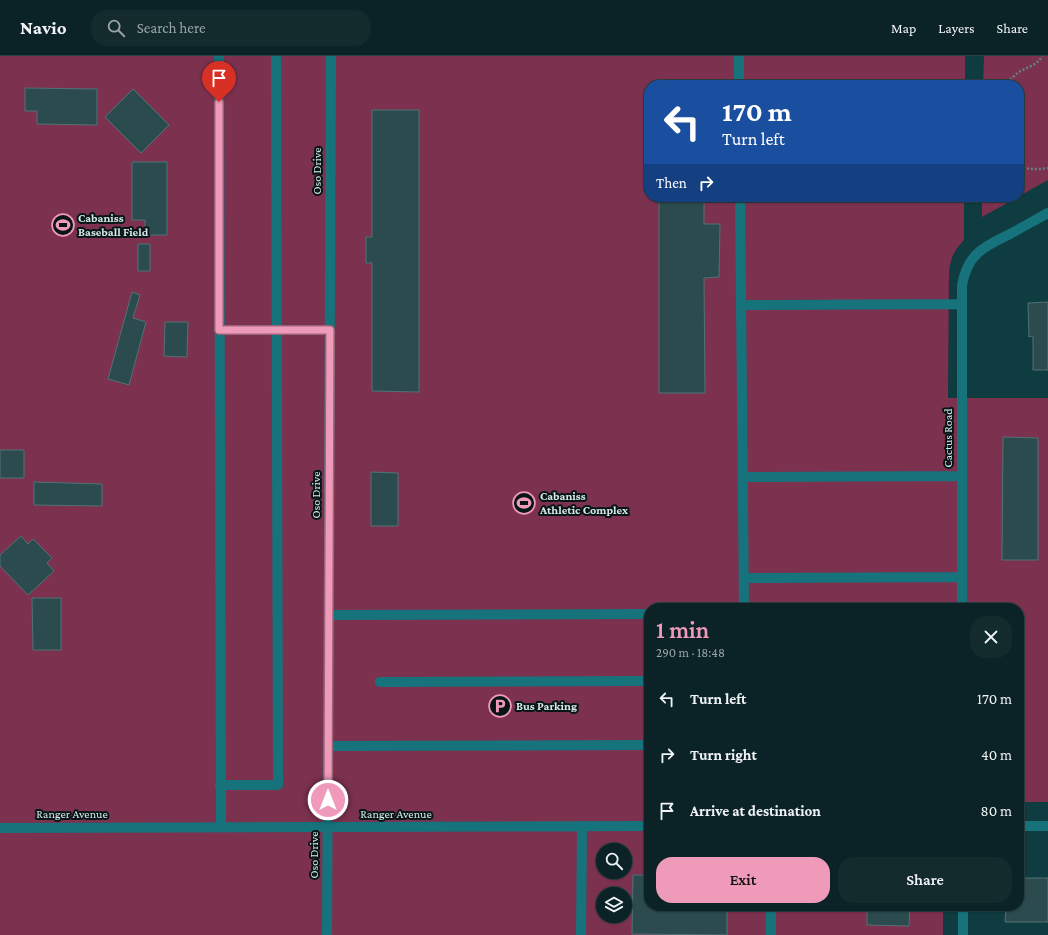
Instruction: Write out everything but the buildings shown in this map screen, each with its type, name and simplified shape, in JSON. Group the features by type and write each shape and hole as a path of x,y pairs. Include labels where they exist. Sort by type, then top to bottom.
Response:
{"street":[{"path":"219,56 221,827"},
{"path":"220,785 278,785 276,56"},
{"name":"Oso Drive","path":"327,935 331,56"},
{"path":"739,56 739,80"},
{"path":"740,202 744,603"},
{"name":"Cactus Road","path":"962,603 962,285 966,269 976,255 985,246 1048,213"},
{"path":"741,305 961,304"},
{"path":"219,330 330,330"},
{"path":"743,476 962,476"},
{"path":"744,578 962,577"},
{"path":"328,615 644,614"},
{"path":"380,682 644,680"},
{"path":"328,746 644,745"},
{"path":"581,935 582,826"},
{"name":"Ranger Avenue","path":"0,828 644,826"},
{"path":"1024,826 1048,826"},
{"path":"771,911 771,935"},
{"path":"963,911 963,935"}],"path":[{"path":"1010,80 1020,71 1037,63 1042,56"},
{"path":"1024,167 1048,168"}],"shaded area":[{"name":"Cabaniss Athletic Complex","path":"0,56 965,56 965,80 644,80 644,202 964,202 964,240 953,255 949,273 948,398 1048,398 1048,802 1024,802 1024,603 644,603 644,911 943,911 943,935 0,935"},
{"path":"965,56 1048,56 1048,398 948,398 950,260 956,249 964,240 964,202 1024,202 1024,80 965,80"},
{"path":"984,56 1048,56 1048,180 1024,193 1024,80 983,80"},
{"path":"982,202 1009,202 982,217"},
{"path":"1024,802 1048,802 1048,935 943,935 943,911 1024,911"}],"place":[{"name":"Cabaniss Baseball Field","path":"63,225"},
{"name":"Cabaniss Athletic Complex","path":"524,503"},
{"name":"Bus Parking","path":"500,706"}],"route":[{"path":"219,102 219,330 330,330 328,800"}]}
